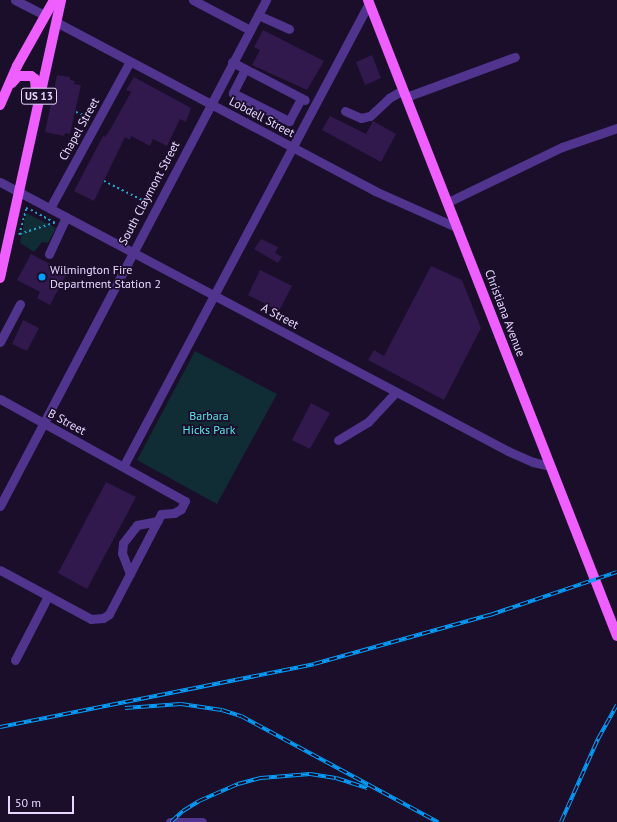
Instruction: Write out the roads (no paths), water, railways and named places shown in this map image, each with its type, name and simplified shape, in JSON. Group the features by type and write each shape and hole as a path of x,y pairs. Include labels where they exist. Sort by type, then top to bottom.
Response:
{"main road":[{"name":"US 13","path":"0,105 44,15 54,0"},
{"name":"US 13","path":"0,278 36,109 58,23 62,0"},
{"name":"Christiana Avenue","path":"369,2 617,636"},
{"path":"9,86 18,76 35,79 36,109"}],"street":[{"path":"15,0 26,3 44,15"},
{"path":"193,0 250,30"},
{"name":"South Claymont Street","path":"0,506 42,422 266,0"},
{"path":"124,465 369,2"},
{"path":"258,15 290,29"},
{"name":"Lobdell Street","path":"58,23 403,205 458,228"},
{"path":"345,111 361,118 370,116 389,98 515,57"},
{"name":"Chapel Street","path":"50,208 130,61"},
{"path":"232,62 314,105"},
{"path":"245,69 233,93 289,121 301,98"},
{"path":"448,202 562,147 617,128"},
{"name":"A Street","path":"0,182 508,451 533,462 551,466"},
{"path":"49,254 66,217"},
{"path":"0,342 20,304"},
{"path":"338,440 368,422 396,392"},
{"name":"B Street","path":"0,399 124,465 185,501 182,509 174,513 161,514 158,521"},
{"path":"0,570 90,619 103,618 109,614 158,521"},
{"path":"130,574 122,553 123,543 137,525 158,521"},
{"path":"14,660 48,596"},
{"path":"170,822 202,822"}],"railway":[{"path":"0,727 314,664 490,615 617,572"},
{"path":"125,708 181,704 222,710 241,716 438,822"},
{"path":"561,822 598,739 617,705"},
{"path":"171,822 183,811 199,801 238,784 261,778 310,774 336,778 367,788"}],"place":[{"name":"Wilmington Fire Department Station 2","path":"42,277"}],"park label":[{"name":"Barbara Hicks Park","path":"209,423"}]}
